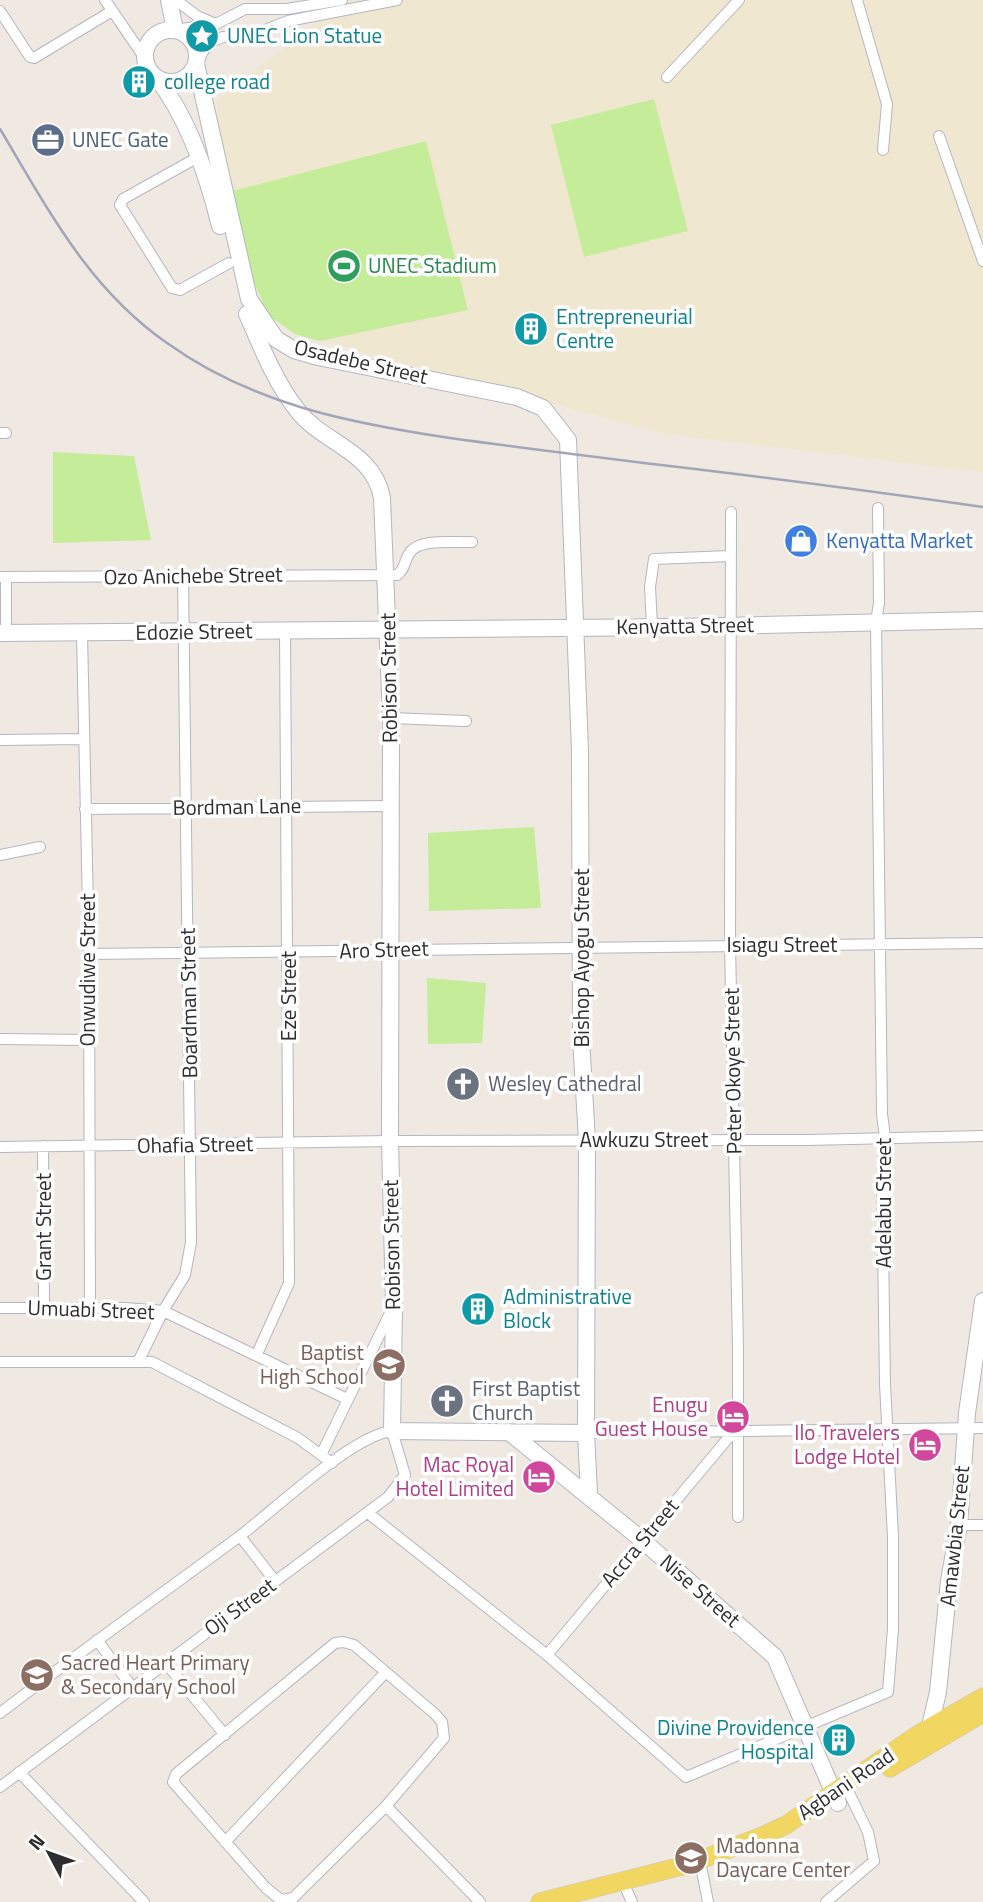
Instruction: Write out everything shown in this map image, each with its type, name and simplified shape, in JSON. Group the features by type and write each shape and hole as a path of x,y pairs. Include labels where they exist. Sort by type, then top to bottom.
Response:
{"main road":[{"path":"169,0 176,30"},
{"path":"176,30 192,41 196,64 187,76 172,82 157,78 146,60 152,39 165,31 176,30"},
{"name":"Osadebe Street","path":"196,64 242,276 295,408 307,423 357,454 377,479 382,498 387,575"},
{"name":"Osadebe Street","path":"157,78 169,93 200,156 240,300 269,342 318,357 517,397 543,408 558,424"},
{"name":"Bishop Ayogu Street","path":"558,424 568,440 571,454 577,628 581,1038 587,1141 586,1433 589,1495"},
{"name":"Robison Street","path":"387,575 391,718 390,1141 394,1306 392,1431"},
{"name":"Kenyatta Street","path":"388,629 730,626 983,620"},
{"name":"Edozie Street","path":"3,633 388,629"},
{"name":"Amawbia Street","path":"928,1736 938,1692 949,1581 959,1525 965,1427 983,1301"},
{"path":"392,1431 586,1433"},
{"name":"Nise Street","path":"509,1432 642,1539 775,1657 804,1726 840,1797"},
{"name":"Agbani Road","path":"582,1902 630,1896 763,1848 983,1698"},
{"name":"Agbani Road","path":"928,1736 983,1713"},
{"name":"Agbani Road","path":"540,1902 727,1851 840,1797"}],"street":[{"path":"105,0 146,60"},
{"path":"176,0 197,16 216,24"},
{"path":"176,30 216,24 245,9 287,9 342,0"},
{"path":"196,64 208,43 223,37 250,36 288,21 397,0"},
{"path":"667,77 739,0"},
{"path":"857,0 887,104 883,150"},
{"path":"0,12 30,57 112,11"},
{"path":"939,136 983,261"},
{"path":"200,156 123,199 120,205 173,288 180,290 229,263"},
{"name":"Adelabu Street","path":"804,1726 888,1692 893,1629 894,1537 884,1384 882,1175 885,1137 882,1114 876,622 879,603 878,508"},
{"name":"Peter Okoye Street","path":"731,512 730,944 738,1517"},
{"path":"387,575 397,575 404,570 414,548 425,544 472,542"},
{"path":"652,626 650,587 654,559 730,556"},
{"name":"Ozo Anichebe Street","path":"3,577 387,575"},
{"name":"Boardman Street","path":"138,1362 188,1266 191,1146 183,576"},
{"path":"3,577 3,633"},
{"name":"Eze Street","path":"257,1354 289,1283 285,631"},
{"name":"Onwudiwe Street","path":"82,634 89,954 90,1307"},
{"path":"391,718 466,721"},
{"path":"0,740 83,738"},
{"name":"Bordman Lane","path":"85,809 389,806"},
{"path":"0,855 40,846"},
{"name":"Isiagu Street","path":"582,948 730,944 983,943"},
{"name":"Aro Street","path":"89,954 391,948 582,948"},
{"path":"0,1039 88,1040"},
{"name":"Awkuzu Street","path":"390,1141 983,1136"},
{"name":"Ohafia Street","path":"0,1147 390,1141"},
{"name":"Grant Street","path":"43,1146 44,1308"},
{"path":"322,1453 394,1306"},
{"name":"Umuabi Street","path":"0,1308 90,1307 163,1311 347,1399"},
{"path":"0,1362 138,1362 160,1365 322,1453 332,1463"},
{"path":"586,1433 983,1427"},
{"path":"0,1713 240,1536 332,1463 375,1435 392,1431"},
{"name":"Oji Street","path":"0,1787 388,1497 405,1475 392,1431"},
{"name":"Accra Street","path":"547,1655 642,1539 736,1431"},
{"path":"368,1513 547,1655 686,1777 804,1726"},
{"path":"959,1525 983,1525"},
{"path":"240,1536 275,1581"},
{"path":"97,1640 132,1686"},
{"path":"335,1643 354,1646 385,1673 435,1714 442,1722 444,1738 386,1806 293,1898 281,1900 225,1842 173,1782 176,1774 335,1643"},
{"path":"165,1662 225,1735"},
{"path":"225,1842 385,1673"},
{"path":"19,1772 144,1902"},
{"path":"826,1902 874,1861 868,1832 840,1797"},
{"path":"386,1806 480,1902"},
{"path":"702,1871 708,1902"}],"shaded area":[{"path":"345,0 983,0 983,472 666,434 295,334 234,244 216,101"}],"green space":[{"path":"654,99 688,231 584,257 551,125"},
{"path":"426,141 468,310 319,341 295,334 268,315 247,266 229,192"},
{"path":"53,452 134,456 151,540 53,543"},
{"path":"534,827 541,908 429,911 428,833"},
{"path":"427,978 486,983 482,1043 428,1044"}],"railway":[{"path":"0,129 53,217 114,298 167,343 199,364 267,396 338,417 450,438 983,507"}],"place":[{"name":"UNEC Lion Statue","path":"202,36"},
{"name":"college road","path":"139,82"},
{"name":"UNEC Gate","path":"48,140"},
{"name":"UNEC Stadium","path":"344,266"},
{"name":"Entrepreneurial Centre","path":"531,329"},
{"name":"Kenyatta Market","path":"801,541"},
{"name":"Wesley Cathedral","path":"463,1084"},
{"name":"Administrative Block","path":"478,1309"},
{"name":"Baptist High School","path":"389,1365"},
{"name":"First Baptist Church","path":"447,1401"},
{"name":"Enugu Guest House","path":"733,1417"},
{"name":"Ilo Travelers Lodge Hotel","path":"925,1445"},
{"name":"Mac Royal Hotel Limited","path":"539,1477"},
{"name":"Sacred Heart Primary & Secondary School","path":"37,1675"},
{"name":"Divine Providence Hospital","path":"839,1740"},
{"name":"Madonna Daycare Center","path":"691,1858"}]}
